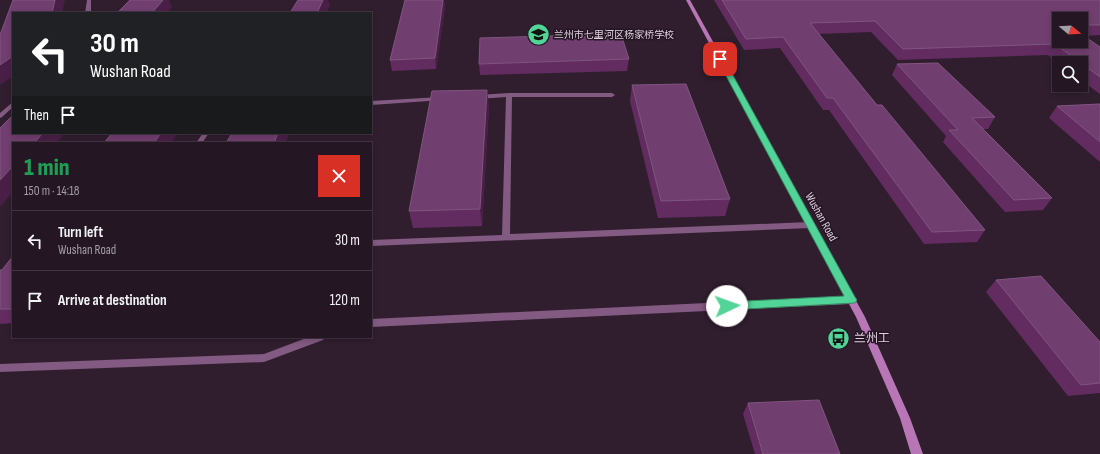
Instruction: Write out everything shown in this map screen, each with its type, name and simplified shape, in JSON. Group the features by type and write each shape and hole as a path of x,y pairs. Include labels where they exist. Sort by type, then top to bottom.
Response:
{"main road":[{"name":"Wushan Road","path":"688,0 851,300 905,418 917,454"}],"street":[{"path":"88,12 89,0"},
{"path":"506,237 509,95"},
{"path":"471,98 509,95 612,95"},
{"path":"372,103 448,99"},
{"path":"0,116 12,105"},
{"path":"372,243 810,225"},
{"path":"372,323 851,300"},
{"path":"0,368 264,358 317,338"}],"building":[{"path":"13,0 55,0 52,12 12,12 12,57 0,65 0,35"},
{"path":"130,0 163,0 153,12 118,12"},
{"path":"298,0 323,0 317,12 291,12"},
{"path":"405,0 443,0 435,58 390,60"},
{"path":"722,0 1100,0 1100,25 1088,25 1088,12 1052,12 1052,44 903,49 875,21 810,23 877,105 882,105 985,230 932,232 833,98 827,98 783,37 746,39"},
{"path":"621,34 629,59 479,64 480,38"},
{"path":"1088,39 1100,47 1100,77 1088,68 1088,56 1071,56 1060,48 1088,48"},
{"path":"938,63 995,117 972,118 1052,198 1014,200 949,130 958,130 897,64"},
{"path":"686,84 730,199 661,201 632,85"},
{"path":"487,90 480,209 409,211 432,91"},
{"path":"1100,104 1100,142 1057,106"},
{"path":"12,116 12,134 42,134 35,142 12,142 12,167 0,180 0,128"},
{"path":"111,134 160,134 155,142 105,142"},
{"path":"231,134 278,134 274,142 227,142"},
{"path":"12,257 12,309 0,309 0,270 2,270"},
{"path":"1041,276 1100,342 1100,383 1081,385 996,280"},
{"path":"819,400 840,454 763,454 748,403"}],"place":[{"name":"兰州市七里河区杨家桥学校","path":"538,35"},
{"name":"兰州工","path":"838,338"}],"route":[{"path":"720,59 851,300 727,306"}]}
